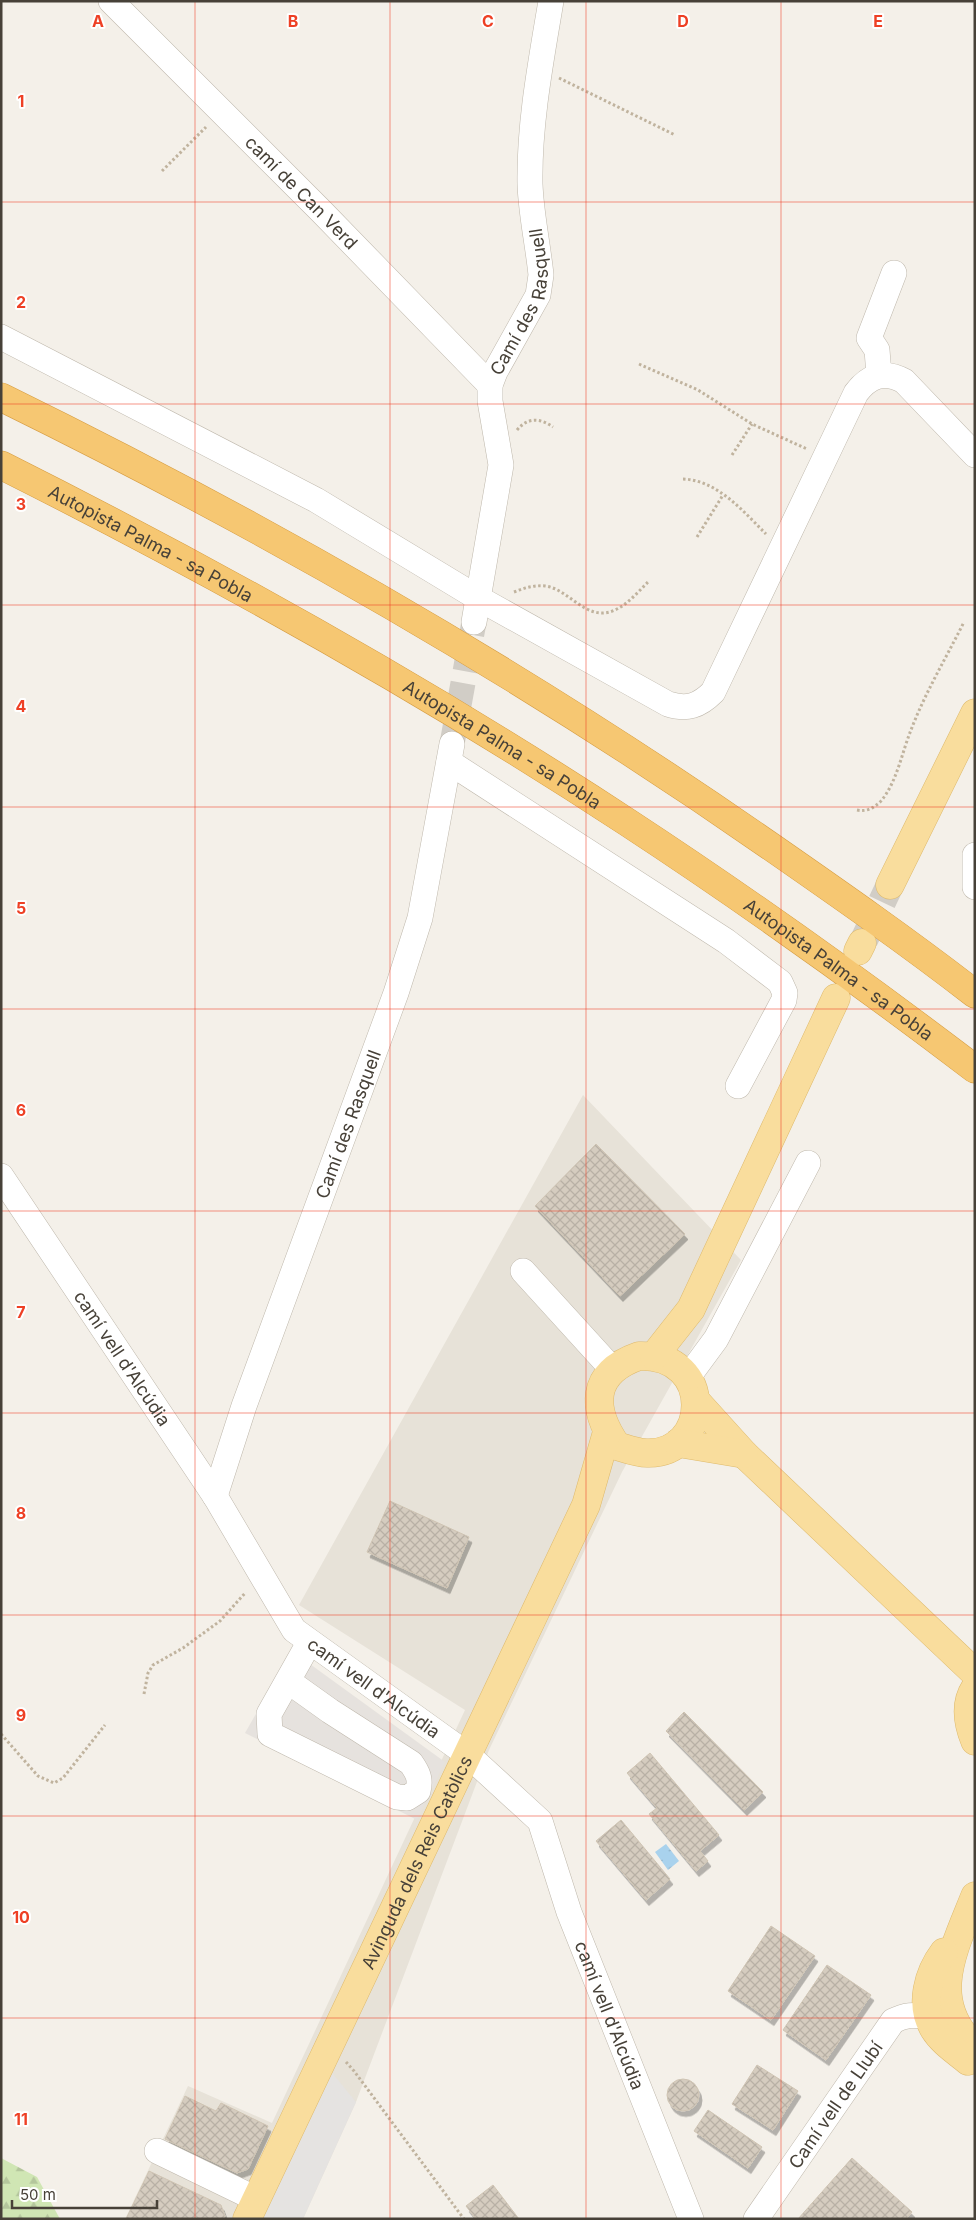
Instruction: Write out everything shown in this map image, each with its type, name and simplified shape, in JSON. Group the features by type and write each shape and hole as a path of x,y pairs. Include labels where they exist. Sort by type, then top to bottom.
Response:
{"highway":[{"path":"1,397 155,475 278,541 481,658 704,800 843,896 975,994"},
{"name":"Autopista Palma - sa Pobla","path":"1,465 272,608 374,666 527,759 626,821 708,877 975,1069"}],"main road":[{"path":"890,885 975,713"},
{"path":"654,1356 691,1308 836,998"},
{"path":"691,1308 688,1381 695,1416 689,1431 678,1443 664,1450 649,1453 617,1446 607,1432 600,1417 599,1400 603,1384 613,1370 625,1361 639,1356 654,1356 688,1381 744,1454 975,1673"},
{"path":"589,1496 607,1432"},
{"path":"678,1443 744,1454"},
{"path":"589,1496 633,1451"},
{"name":"Avinguda dels Reis Catòlics","path":"251,2209 468,1755 589,1496"},
{"path":"975,1688 968,1710 969,1727 975,1741"},
{"path":"975,1896 958,1936 947,1984 947,2002 956,2027 975,2047"},
{"path":"958,1936 940,1958 932,1972 927,1988 928,2017 934,2030 944,2041 975,2066"}],"street":[{"name":"camí de Can Verd","path":"111,1 490,385"},
{"name":"Camí des Rasquell","path":"480,608 501,465 490,401 490,385 495,372 538,295 542,275 530,185 530,156 551,1"},
{"path":"879,376 877,350 869,338 894,273"},
{"path":"1,337 316,500 480,608 668,704 688,708 704,701 713,692 856,393 870,378 896,376 904,381 975,455"},
{"name":"Camí des Rasquell","path":"215,1496 244,1406 396,994 420,918 451,753 726,941 780,982 785,993 784,1000 738,1086"},
{"path":"975,854 975,887"},
{"path":"688,1381 716,1340 808,1163"},
{"name":"camí vell d'Alcúdia","path":"1,1176 215,1496 294,1630 309,1643 468,1755 540,1821 569,1912 691,2219"},
{"path":"523,1271 613,1370"},
{"path":"288,1681 330,1711 411,1763 418,1773 420,1783 418,1791 407,1798 397,1798 270,1734 269,1714 309,1643"},
{"name":"Camí vell de Llubí","path":"756,2219 893,2021 903,2016 928,2017"},
{"path":"158,2151 251,2209"}],"path":[{"path":"540,72 562,79 675,135"},
{"path":"162,170 222,114"},
{"path":"639,364 698,390 752,424 825,458"},
{"path":"499,447 527,421 540,420 553,427"},
{"path":"732,455 752,424"},
{"path":"683,478 695,479 709,484 739,507 781,551"},
{"path":"697,537 723,495"},
{"path":"480,608 527,588 546,586 565,594 578,605 587,609 595,612 609,612 621,607 648,582"},
{"path":"857,810 872,809 882,800 911,728 964,622"},
{"path":"144,1694 148,1673 153,1665 183,1648 220,1620 262,1576"},
{"path":"1,1734 38,1776 54,1783 63,1778 105,1725"},
{"path":"329,2046 354,2071 464,2219"}],"shaded area":[{"path":"583,1095 741,1260 622,1472 489,1750 356,2102 303,2219 125,2219 188,2086 272,2123 465,1710 299,1605"},
{"path":"292,1651 445,1762 417,1820 245,1733"},
{"path":"329,2069 356,2102 303,2219 257,2219"}],"green space":[{"path":"1,2158 37,2177 60,2219 1,2219"}],"water":[{"path":"666,1844 679,1861 668,1870 655,1852"}],"building":[{"path":"596,1144 685,1234 620,1296 535,1206"},
{"path":"390,1501 469,1537 447,1588 367,1552"},
{"path":"684,1712 763,1792 744,1810 666,1731"},
{"path":"650,1753 719,1835 700,1851 708,1861 696,1871 649,1814 657,1808 627,1773"},
{"path":"621,1820 670,1879 646,1900 596,1841"},
{"path":"771,1926 815,1956 771,2020 728,1991"},
{"path":"827,1965 871,1995 826,2060 783,2030"},
{"path":"757,2065 798,2091 773,2130 732,2104"},
{"path":"683,2079 694,2084 699,2095 694,2106 683,2111 672,2106 667,2095 672,2084"},
{"path":"185,2096 216,2111 221,2103 268,2126 248,2169 237,2173 165,2139"},
{"path":"708,2110 762,2147 748,2168 694,2131"},
{"path":"852,2158 912,2212 906,2219 798,2219"},
{"path":"149,2171 221,2205 225,2216 223,2219 126,2219"},
{"path":"493,2185 519,2219 476,2219 466,2206"}],"tunnel":[{"path":"452,744 474,622"},
{"path":"864,940 890,885"}]}
